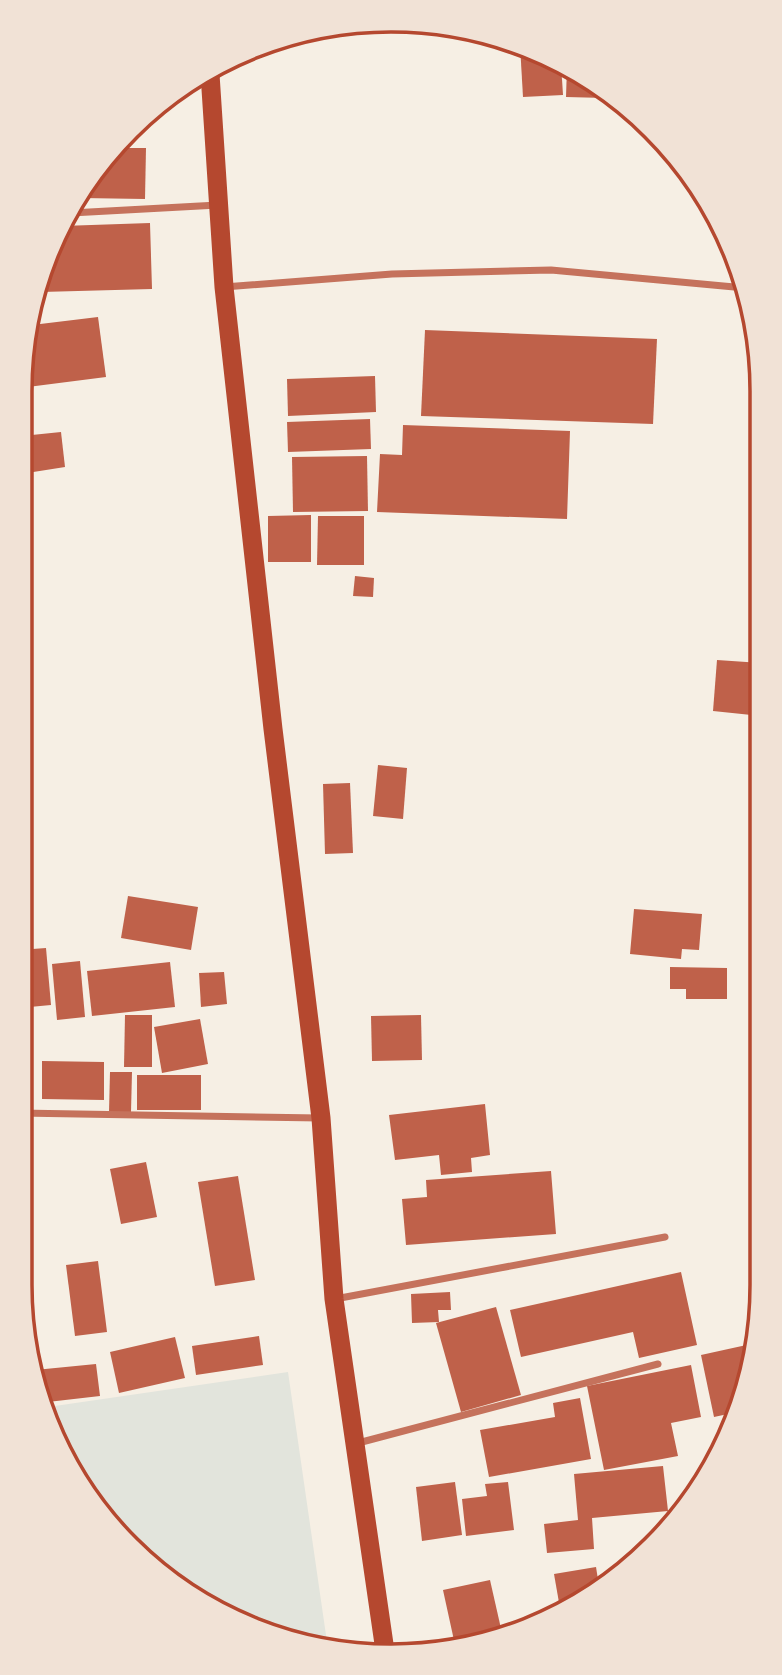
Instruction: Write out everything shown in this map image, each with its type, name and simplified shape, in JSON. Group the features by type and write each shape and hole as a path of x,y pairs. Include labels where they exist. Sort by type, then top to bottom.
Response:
{"highway":[{"path":"210,80 224,287 273,729 321,1118 334,1299 384,1644"}],"street":[{"path":"79,213 219,205"},
{"path":"224,287 392,274 551,270 735,287"},
{"path":"32,1113 321,1118"},
{"path":"334,1299 665,1237"},
{"path":"357,1443 658,1364"}],"shaded area":[{"path":"288,1372 326,1638 275,1624 232,1606 191,1583 154,1554 121,1521 92,1484 69,1443 53,1406"}],"building":[{"path":"521,56 562,75 563,95 523,97"},
{"path":"567,78 599,98 566,97"},
{"path":"127,148 146,148 145,199 88,198"},
{"path":"150,223 152,289 46,292 59,253 72,226"},
{"path":"98,317 106,377 32,386 38,324"},
{"path":"425,330 657,339 653,424 421,416"},
{"path":"375,376 376,412 288,416 287,379"},
{"path":"370,419 371,449 288,452 287,422"},
{"path":"403,425 570,431 567,519 377,512 380,454 402,455"},
{"path":"61,432 65,467 32,472 32,435"},
{"path":"367,456 368,511 293,512 292,457"},
{"path":"311,515 311,562 268,562 268,516"},
{"path":"318,516 364,516 364,565 317,565"},
{"path":"355,576 374,578 373,597 353,596"},
{"path":"717,660 750,662 750,715 713,711"},
{"path":"378,765 407,768 403,819 373,816"},
{"path":"350,783 353,853 325,854 323,784"},
{"path":"128,896 198,907 191,950 121,938"},
{"path":"634,909 702,914 699,950 682,949 681,959 630,954"},
{"path":"46,948 51,1005 32,1007 32,949"},
{"path":"80,961 85,1017 57,1020 52,964"},
{"path":"170,962 175,1007 92,1016 87,971"},
{"path":"670,967 727,968 727,999 686,999 686,989 670,989"},
{"path":"224,972 227,1004 201,1007 199,973"},
{"path":"125,1015 152,1015 152,1067 124,1067"},
{"path":"421,1015 422,1060 372,1061 371,1016"},
{"path":"200,1019 208,1064 162,1073 154,1027"},
{"path":"42,1061 104,1062 104,1100 42,1099"},
{"path":"110,1072 132,1072 131,1112 109,1112"},
{"path":"137,1075 201,1075 201,1110 137,1110"},
{"path":"485,1104 490,1155 471,1158 472,1172 441,1175 439,1155 395,1160 389,1115"},
{"path":"146,1162 157,1217 121,1224 110,1169"},
{"path":"551,1171 556,1234 406,1245 402,1199 427,1197 426,1180"},
{"path":"238,1176 255,1280 215,1286 198,1182"},
{"path":"98,1261 107,1332 75,1336 66,1265"},
{"path":"681,1272 697,1345 639,1358 633,1332 521,1357 510,1310"},
{"path":"450,1292 451,1310 438,1310 439,1322 412,1323 411,1294"},
{"path":"496,1307 521,1395 461,1412 436,1323"},
{"path":"259,1336 263,1365 196,1375 192,1346"},
{"path":"175,1337 185,1378 119,1393 110,1352"},
{"path":"745,1345 726,1414 714,1417 701,1355"},
{"path":"96,1364 100,1396 52,1402 42,1369"},
{"path":"691,1365 701,1417 671,1423 678,1456 604,1470 587,1386"},
{"path":"580,1398 591,1459 489,1477 480,1430 555,1417 553,1403"},
{"path":"663,1466 668,1511 592,1518 594,1549 547,1553 544,1524 578,1520 574,1474"},
{"path":"455,1482 462,1535 422,1541 416,1487"},
{"path":"508,1482 514,1530 466,1536 462,1499 487,1496 485,1484"},
{"path":"596,1567 598,1578 559,1601 554,1574"},
{"path":"490,1580 500,1626 453,1638 443,1590"}]}
